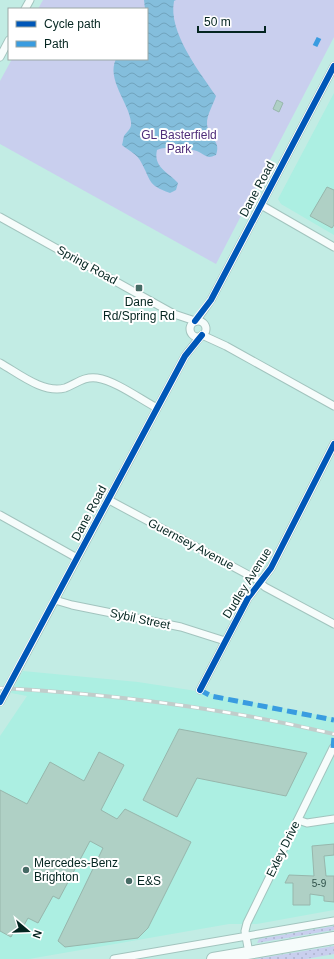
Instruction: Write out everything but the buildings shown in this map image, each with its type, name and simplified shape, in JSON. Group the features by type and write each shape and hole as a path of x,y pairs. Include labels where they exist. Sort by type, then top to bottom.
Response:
{"highway":[{"path":"213,959 334,938"}],"street":[{"path":"0,57 8,42"},
{"name":"Dane Road","path":"185,356 191,332 191,324 211,300 334,66"},
{"path":"261,205 334,247"},
{"name":"Spring Road","path":"0,217 174,314 195,321 201,321 203,331"},
{"name":"Dane Road","path":"0,702 185,356 203,331 211,300"},
{"name":"Spring Road","path":"174,314 191,332"},
{"path":"191,332 203,331 226,346 334,406"},
{"path":"0,363 38,384 51,389 62,388 87,378 101,379 157,408"},
{"name":"Dudley Avenue","path":"200,690 248,598 271,568 334,444"},
{"name":"Guernsey Avenue","path":"109,500 256,579 265,587 334,624"},
{"path":"0,515 77,558"},
{"name":"Sybil Street","path":"55,600 72,605 195,631 225,641"},
{"name":"Exley Drive","path":"249,953 246,937 247,923 333,748"},
{"path":"298,820 307,823 334,819"},
{"path":"114,959 334,922"}],"shaded area":[{"path":"334,93 334,235 281,204 278,199"},
{"path":"23,671 138,682 190,690 334,718 334,910 257,924 229,924 29,959 0,959 0,736 27,696 11,693"}],"green space":[{"name":"GL Basterfield Park","path":"43,0 334,0 334,37 216,264 0,144 0,81 11,60 148,60 148,8 39,8"},
{"path":"334,926 334,930 257,943 259,939"},
{"path":"334,946 334,954 306,959 255,959"}],"water":[{"path":"144,0 176,0 174,1 173,13 180,38 186,51 216,96 208,116 207,125 217,147 216,155 209,157 190,149 166,148 157,150 156,156 159,165 178,183 176,190 170,193 153,184 140,159 122,145 124,136 130,128 131,122 116,83 114,67 116,60 148,60 148,8 145,8"}],"railway":[{"path":"0,688 126,698 251,717 334,734"}],"marked path":[{"path":"315,46 319,38"},
{"path":"200,690 211,696 334,720"},
{"path":"333,748 334,737"}],"cycle path":[{"path":"195,321 211,300 334,66"},
{"path":"0,702 185,356 202,335"},
{"path":"200,690 248,598 271,568 334,444"}],"place":[{"name":"Dane Rd/Spring Rd","path":"139,288"},
{"name":"Mercedes-Benz Brighton","path":"26,870"},
{"name":"E&S","path":"129,881"}]}
